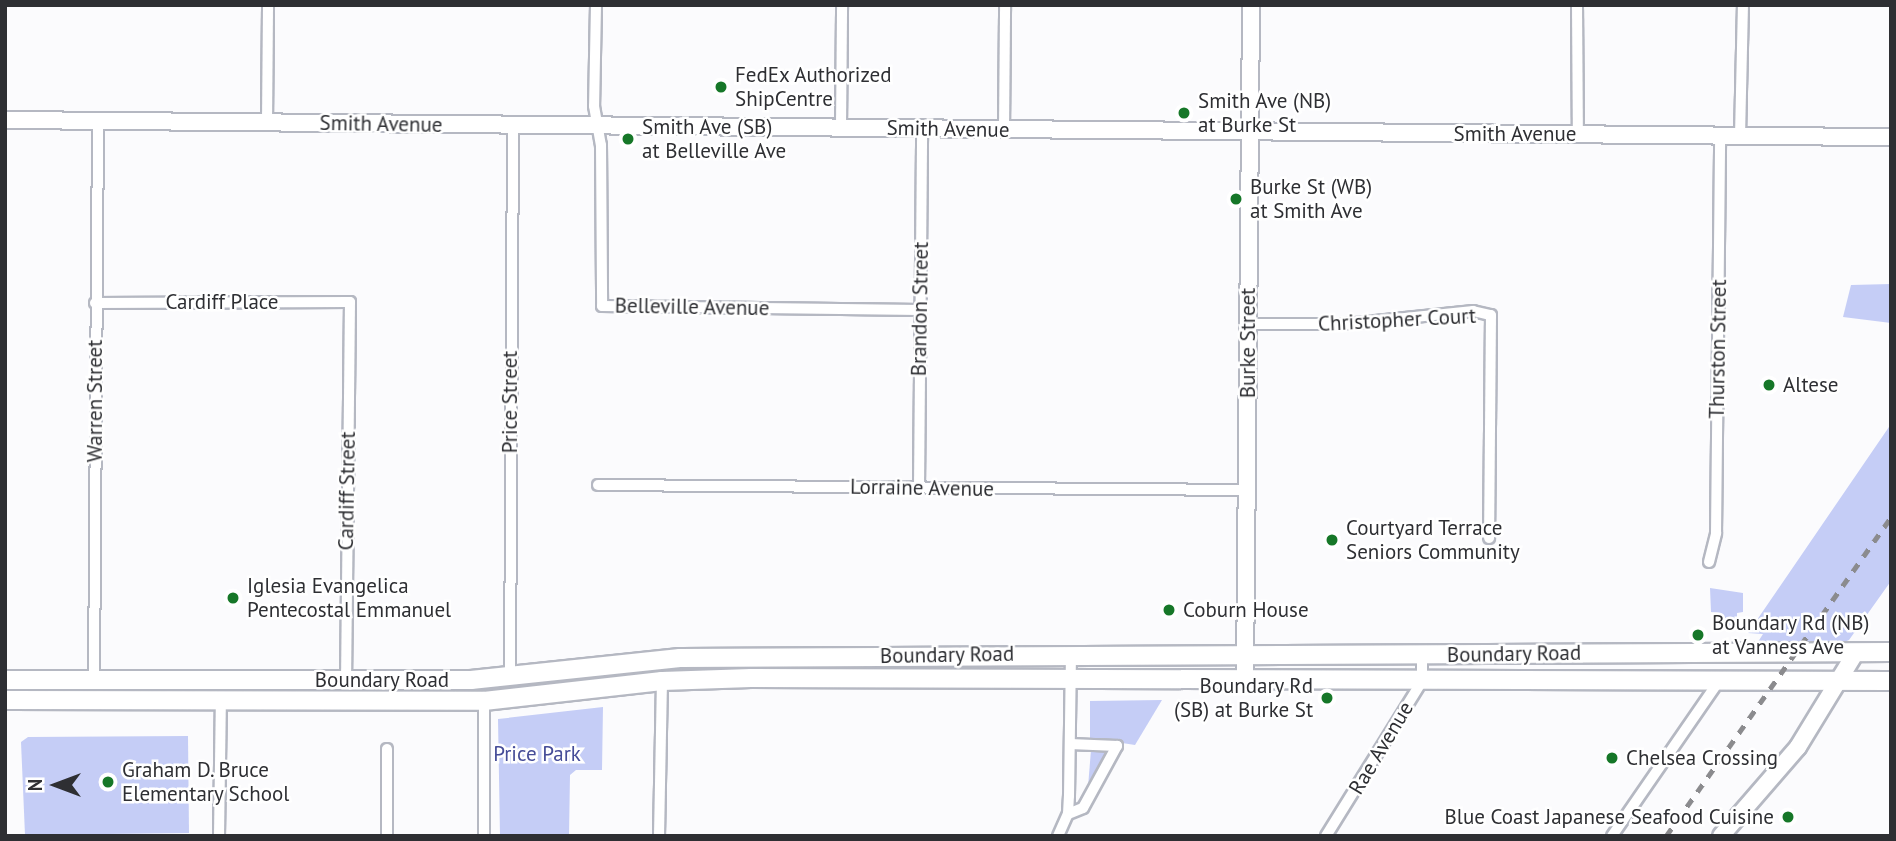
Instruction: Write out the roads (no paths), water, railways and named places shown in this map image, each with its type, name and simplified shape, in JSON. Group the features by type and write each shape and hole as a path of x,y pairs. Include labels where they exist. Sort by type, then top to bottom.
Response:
{"main road":[{"name":"Boundary Road","path":"5,680 346,681 510,678 583,666 680,658 1891,652"},
{"path":"484,701 495,690 523,685 552,673"},
{"name":"Boundary Road","path":"5,701 484,701 662,681 751,678 1071,681 1891,681"}],"street":[{"path":"267,124 268,5"},
{"path":"596,5 597,125"},
{"path":"841,128 842,5"},
{"path":"1004,130 1005,5"},
{"name":"Burke Street","path":"1245,680 1251,5"},
{"path":"1577,5 1578,134"},
{"path":"1740,136 1743,5"},
{"name":"Smith Avenue","path":"5,120 1891,137"},
{"name":"Warren Street","path":"94,680 98,121"},
{"name":"Belleville Avenue","path":"597,125 601,145 602,306 920,310"},
{"name":"Price Street","path":"510,678 513,126"},
{"name":"Brandon Street","path":"919,489 922,128"},
{"name":"Thurston Street","path":"1709,562 1716,533 1720,135"},
{"name":"Cardiff Place","path":"95,303 350,302"},
{"name":"Cardiff Street","path":"346,681 350,302"},
{"name":"Christopher Court","path":"1248,324 1346,324 1473,311 1491,316 1489,538"},
{"name":"Lorraine Avenue","path":"598,485 1246,490"},
{"path":"1721,836 1798,747 1856,652"},
{"path":"1058,836 1068,814 1071,654"},
{"name":"Rae Avenue","path":"1326,836 1422,681 1422,656"},
{"path":"659,836 662,681"},
{"path":"1612,836 1719,681"},
{"path":"219,836 221,701"},
{"path":"484,701 484,836"},
{"path":"1068,814 1083,808 1117,746 1070,744"},
{"path":"387,750 387,836"}],"railway":[{"path":"1666,836 1891,517"}],"place":[{"name":"FedEx Authorized ShipCentre","path":"721,87"},
{"name":"Smith Ave (NB) at Burke St","path":"1184,113"},
{"name":"Smith Ave (SB) at Belleville Ave","path":"628,139"},
{"name":"Burke St (WB) at Smith Ave","path":"1236,199"},
{"name":"Altese","path":"1769,385"},
{"name":"Courtyard Terrace Seniors Community","path":"1332,540"},
{"name":"Iglesia Evangelica Pentecostal Emmanuel","path":"233,598"},
{"name":"Coburn House","path":"1169,610"},
{"name":"Boundary Rd (NB) at Vanness Ave","path":"1698,635"},
{"name":"Boundary Rd (SB) at Burke St","path":"1327,698"},
{"name":"Chelsea Crossing","path":"1612,758"},
{"name":"Graham D. Bruce Elementary School","path":"108,782"},
{"name":"Blue Coast Japanese Seafood Cuisine","path":"1788,817"}],"park label":[{"name":"Price Park","path":"537,754"}]}
